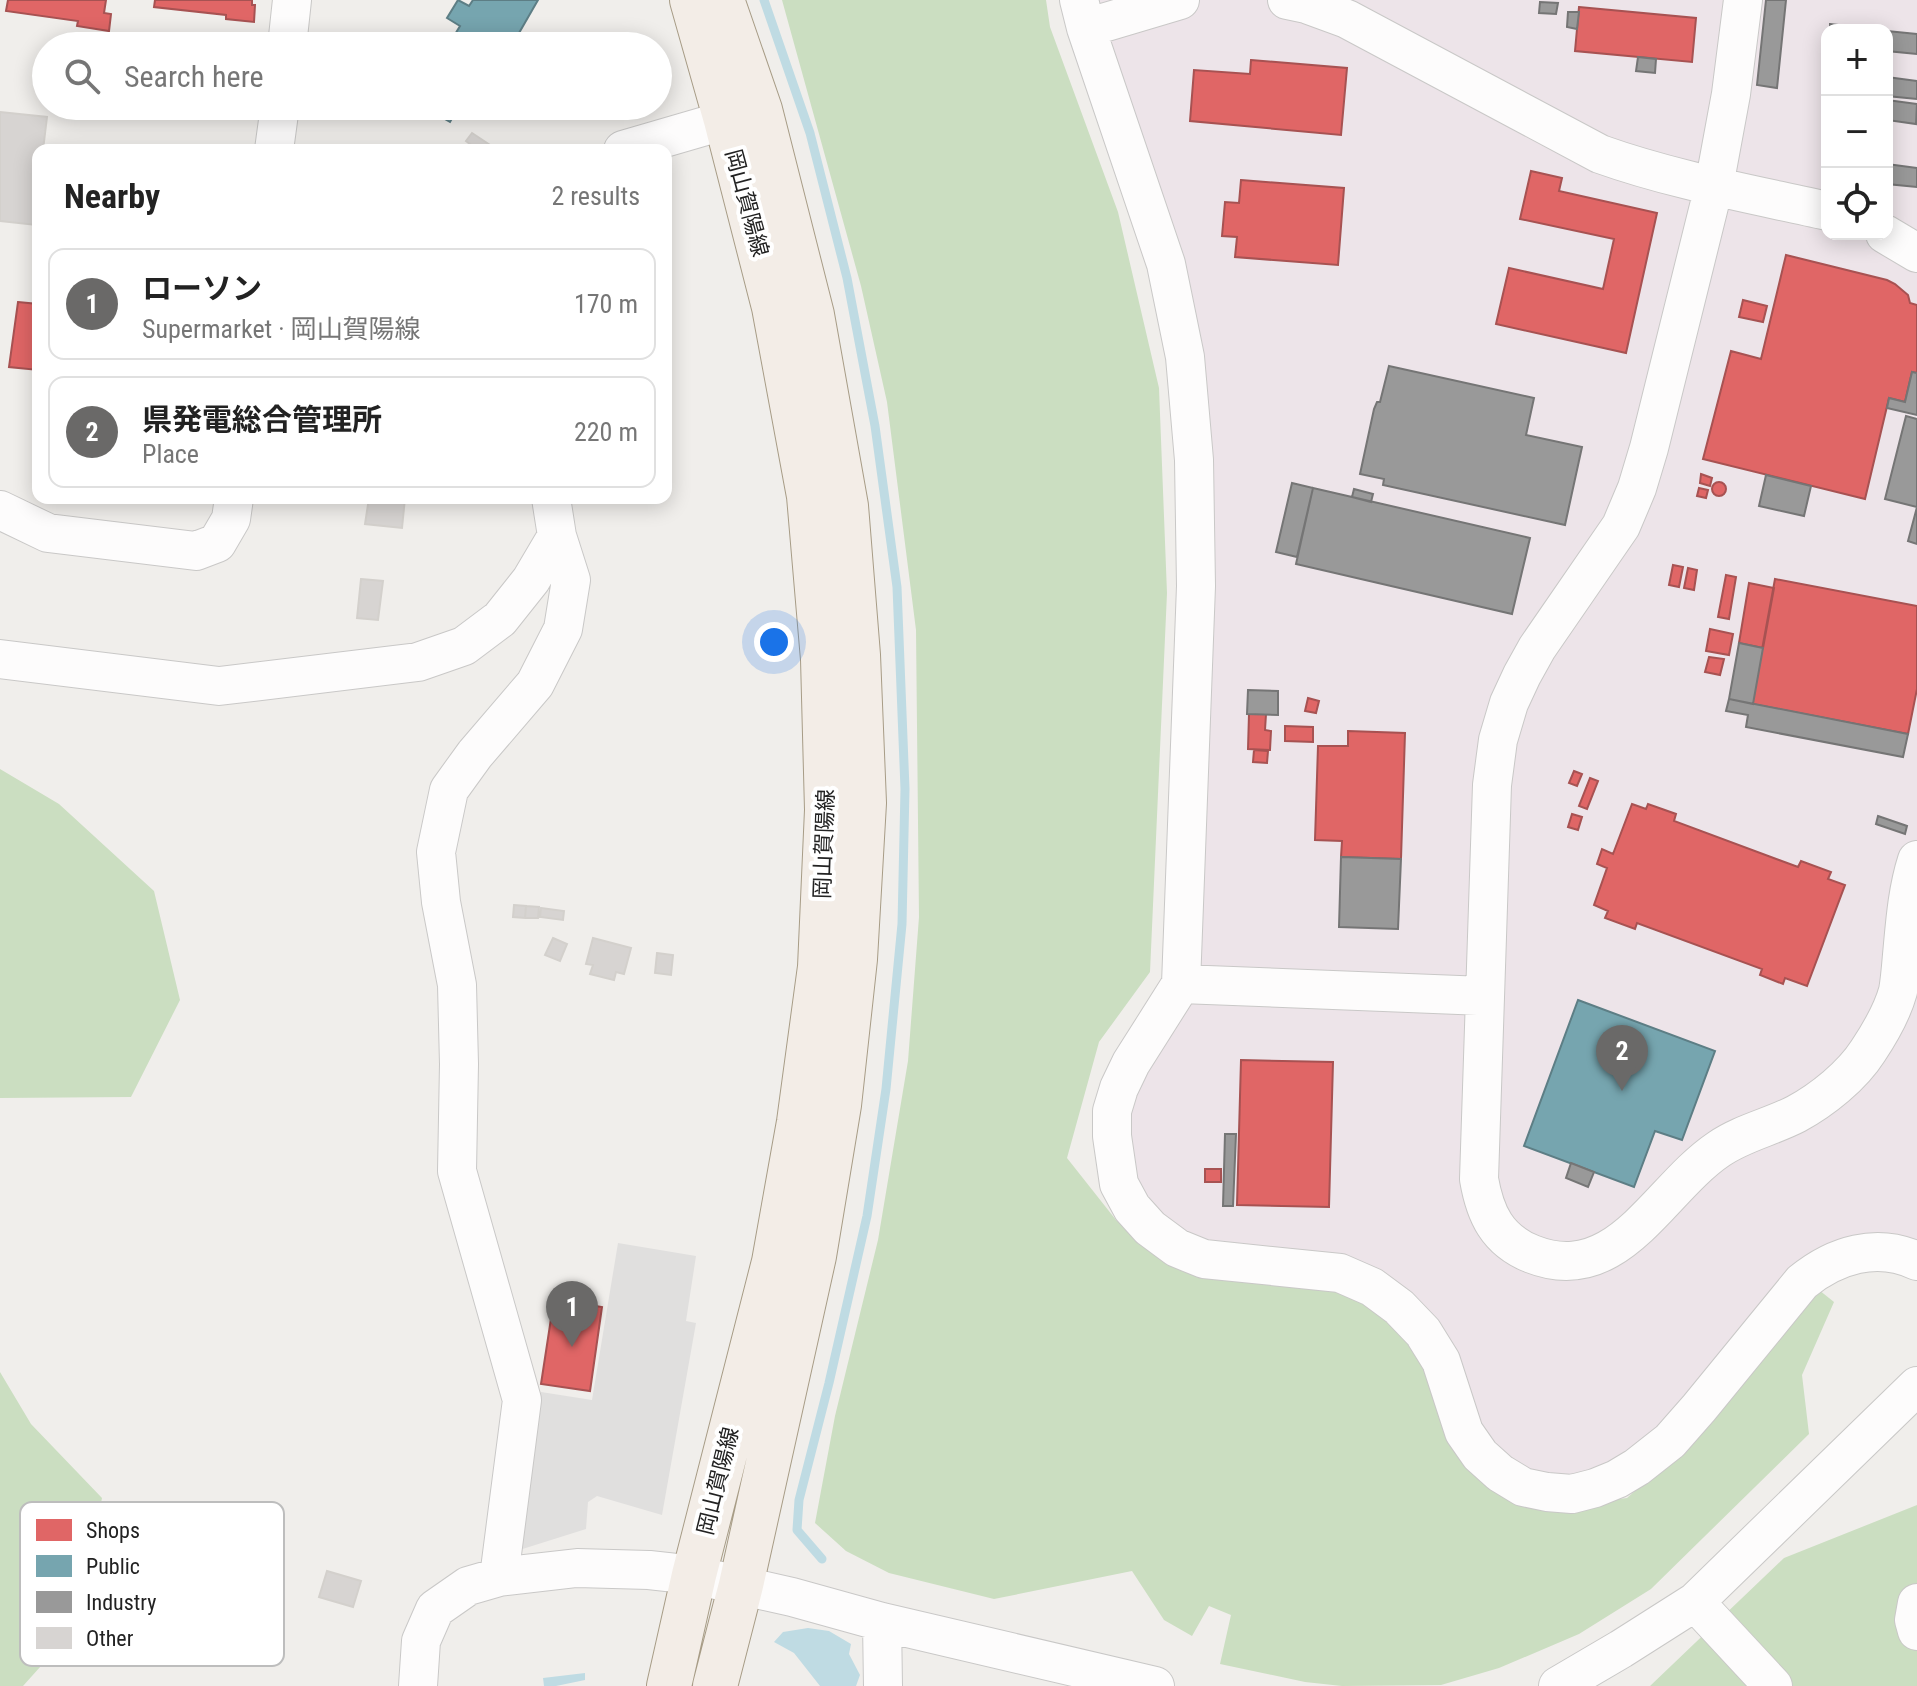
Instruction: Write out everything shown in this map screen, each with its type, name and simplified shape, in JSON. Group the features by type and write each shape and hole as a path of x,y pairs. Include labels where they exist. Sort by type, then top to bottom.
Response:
{"main road":[{"name":"岡山賀陽線","path":"669,1686 694,1575 774,1262 799,1122 820,967 827,810 823,659 809,496 774,307 692,0"},
{"name":"岡山賀陽線","path":"715,1686 741,1585 814,1256 839,1105 855,959 864,803 858,655 846,506 828,403 812,315 760,110 722,0"}],"street":[{"path":"289,32 292,0"},
{"path":"1180,0 1082,14 1166,264 1185,357 1194,460 1196,586 1181,984 1131,1063 1112,1111 1114,1158 1119,1184 1132,1208 1150,1228 1177,1248 1204,1259 1340,1273 1372,1287 1399,1307 1423,1332 1441,1361 1464,1432 1480,1455 1500,1473 1523,1487 1572,1494 1606,1483 1637,1467 1670,1441 1802,1282 1818,1269 1861,1252 1884,1252 1917,1261"},
{"path":"1287,0 1347,19 1600,154 1634,166 1821,210"},
{"path":"1743,0 1731,94 1714,186 1637,488 1621,526 1537,648 1522,675 1509,703 1498,740 1492,785 1479,1179 1483,1202 1503,1236 1520,1249 1562,1262 1600,1255 1632,1232 1697,1166 1720,1148 1796,1114 1845,1077 1866,1055 1883,1028 1897,992 1907,904 1917,860"},
{"path":"275,144 278,120"},
{"path":"644,144 726,120"},
{"path":"1893,239 1917,253"},
{"path":"0,510 48,533 196,551 217,543 231,519 233,504"},
{"path":"499,1577 522,1400 457,1171 457,985 441,902 436,852 449,790 475,754 535,684 563,629 571,580 557,536 552,504"},
{"path":"0,659 219,686 418,662 464,646 500,619 531,580 557,536"},
{"path":"1181,984 1484,996"},
{"path":"1558,1686 1695,1602 1917,1386"},
{"path":"418,1686 421,1641 435,1609 468,1586 499,1577 577,1568 694,1575 1155,1686"},
{"path":"1695,1602 1773,1686"},
{"path":"1917,1603 1914,1620 1917,1631"},
{"path":"882,1622 883,1686"}],"shaded area":[{"path":"1092,0 1917,0 1917,1248 1807,1258 1777,1281 1679,1410 1608,1470 1567,1481 1539,1477 1145,1204 1127,1160 1131,1093 1187,1002 1212,529"},
{"path":"618,1243 696,1256 686,1321 696,1323 662,1515 597,1496 588,1502 586,1529 513,1552 541,1392 592,1400"}],"green space":[{"path":"782,0 1046,0 1050,27 1118,212 1159,388 1167,593 1150,972 1099,1042 1067,1158 1116,1220 1176,1265 1339,1291 1389,1317 1424,1363 1552,1508 1627,1498 1711,1424 1814,1286 1834,1302 1802,1375 1809,1434 1651,1589 1579,1634 1499,1668 1441,1685 1342,1686 1305,1682 1220,1664 1231,1615 1209,1606 1192,1636 1164,1620 1132,1571 994,1599 889,1573 846,1551 815,1523 835,1416 878,1240 908,1061 919,917 916,630 887,402 861,286"},
{"path":"0,769 59,804 154,891 180,1000 131,1097 0,1098"},
{"path":"0,1372 31,1424 102,1498 101,1502 20,1502 20,1666 41,1666 23,1686 0,1686"},
{"path":"1917,1505 1917,1686 1650,1686 1784,1558"}],"water":[{"path":"808,1628 829,1631 851,1644 849,1654 860,1675 856,1686 820,1686 794,1653 774,1642 783,1632"},
{"path":"585,1673 585,1680 544,1686 543,1678"}],"building: Shops":[{"path":"8,0 106,0 104,13 111,14 109,31 77,26 78,21 6,11"},
{"path":"155,0 252,0 252,5 255,5 254,22 226,19 226,15 154,7"},
{"path":"1579,7 1696,18 1692,62 1575,51"},
{"path":"1251,60 1347,68 1341,135 1190,121 1194,70 1250,74"},
{"path":"1531,171 1562,178 1559,191 1657,213 1626,353 1496,324 1509,268 1603,289 1614,239 1520,219"},
{"path":"1241,180 1344,188 1338,265 1235,257 1237,237 1222,236 1225,202 1239,203"},
{"path":"1786,255 1887,280 1908,295 1910,303 1917,305 1917,373 1912,372 1905,402 1889,398 1865,499 1703,459 1731,351 1761,359"},
{"path":"1743,300 1767,306 1763,322 1739,317"},
{"path":"18,302 32,303 32,369 9,367"},
{"path":"1701,474 1712,478 1710,486 1700,483"},
{"path":"1719,482 1726,489 1719,496 1712,489"},
{"path":"1699,488 1708,490 1706,498 1697,496"},
{"path":"1673,565 1683,567 1679,587 1669,585"},
{"path":"1688,568 1697,570 1694,590 1684,588"},
{"path":"1726,575 1736,577 1729,619 1718,617"},
{"path":"1775,579 1917,606 1917,689 1908,734 1752,704"},
{"path":"1749,583 1774,588 1763,648 1739,643"},
{"path":"1710,629 1733,634 1729,655 1706,651"},
{"path":"1709,657 1724,659 1720,675 1705,672"},
{"path":"1308,698 1319,701 1316,713 1305,711"},
{"path":"1249,714 1266,714 1265,730 1271,731 1270,750 1248,749"},
{"path":"1285,726 1313,727 1313,742 1285,741"},
{"path":"1348,731 1405,733 1401,859 1341,857 1342,841 1315,840 1318,746 1348,746"},
{"path":"1254,750 1268,751 1267,763 1253,762"},
{"path":"1574,771 1582,774 1577,786 1569,783"},
{"path":"1590,778 1598,781 1587,809 1579,806"},
{"path":"1632,804 1646,809 1648,804 1676,814 1674,821 1798,867 1801,861 1831,872 1828,879 1845,885 1807,986 1785,978 1783,984 1760,975 1762,969 1637,923 1635,929 1605,918 1608,911 1594,905 1607,868 1597,864 1602,849 1613,854"},
{"path":"1572,814 1582,817 1578,830 1568,827"},
{"path":"1241,1060 1333,1062 1329,1207 1237,1205"},
{"path":"1205,1169 1221,1169 1221,1182 1205,1182"},
{"path":"554,1299 602,1307 590,1391 541,1384"}],"building: Public":[{"path":"458,0 469,6 473,0 538,0 520,32 456,32 460,26 447,18"},
{"path":"1578,1000 1715,1051 1682,1140 1655,1131 1634,1187 1524,1146"}],"building: Industry":[{"path":"1766,0 1786,0 1777,88 1757,85"},
{"path":"1540,2 1558,3 1556,14 1539,13"},
{"path":"1568,12 1579,12 1577,29 1567,27"},
{"path":"1893,32 1917,34 1917,54 1893,52"},
{"path":"1638,57 1656,59 1655,73 1636,71"},
{"path":"1893,78 1917,81 1917,99 1893,97"},
{"path":"1893,101 1917,104 1916,124 1893,121"},
{"path":"1893,165 1917,168 1917,187 1893,185"},
{"path":"1389,366 1534,398 1526,435 1582,447 1565,525 1383,485 1384,479 1360,474 1374,409 1380,402"},
{"path":"1912,372 1917,373 1917,415 1887,408 1889,398 1905,402"},
{"path":"1906,416 1917,419 1917,507 1885,499"},
{"path":"1766,475 1811,486 1804,516 1759,506"},
{"path":"1292,483 1313,488 1297,557 1276,552"},
{"path":"1313,488 1530,538 1512,614 1296,564"},
{"path":"1354,489 1373,494 1371,502 1352,497"},
{"path":"1917,507 1917,544 1908,541"},
{"path":"1739,643 1763,648 1753,704 1729,699"},
{"path":"1248,690 1278,691 1278,715 1247,714"},
{"path":"1729,699 1908,734 1903,757 1746,727 1748,715 1726,711"},
{"path":"1878,816 1907,826 1905,834 1876,824"},
{"path":"1341,857 1401,859 1398,929 1339,927"},
{"path":"1225,1134 1236,1134 1233,1206 1223,1206"},
{"path":"1571,1163 1594,1172 1588,1187 1566,1178"}],"building: Other":[{"path":"0,112 32,115 32,120 47,120 44,144 32,144 32,225 0,221"},
{"path":"472,133 488,144 470,144 466,141"},
{"path":"368,504 404,504 402,528 365,524"},
{"path":"361,579 383,581 378,620 357,618"},
{"path":"514,905 526,906 525,918 513,917"},
{"path":"526,906 539,907 538,918 525,918"},
{"path":"541,908 564,911 563,920 540,917"},
{"path":"553,938 567,944 560,961 545,955"},
{"path":"593,938 631,948 624,974 616,972 614,980 590,974 593,965 586,964"},
{"path":"657,953 673,955 671,975 655,973"},
{"path":"327,1571 361,1581 353,1607 319,1597"}],"waterway":[{"path":"764,0 810,133 847,278 875,426 897,587 905,789 902,924 886,1089 867,1216 799,1500 797,1530 822,1559"}],"place":[{"name":"県発電総合管理所","path":"1622,1091"},
{"name":"ローソン","path":"572,1347"}]}
